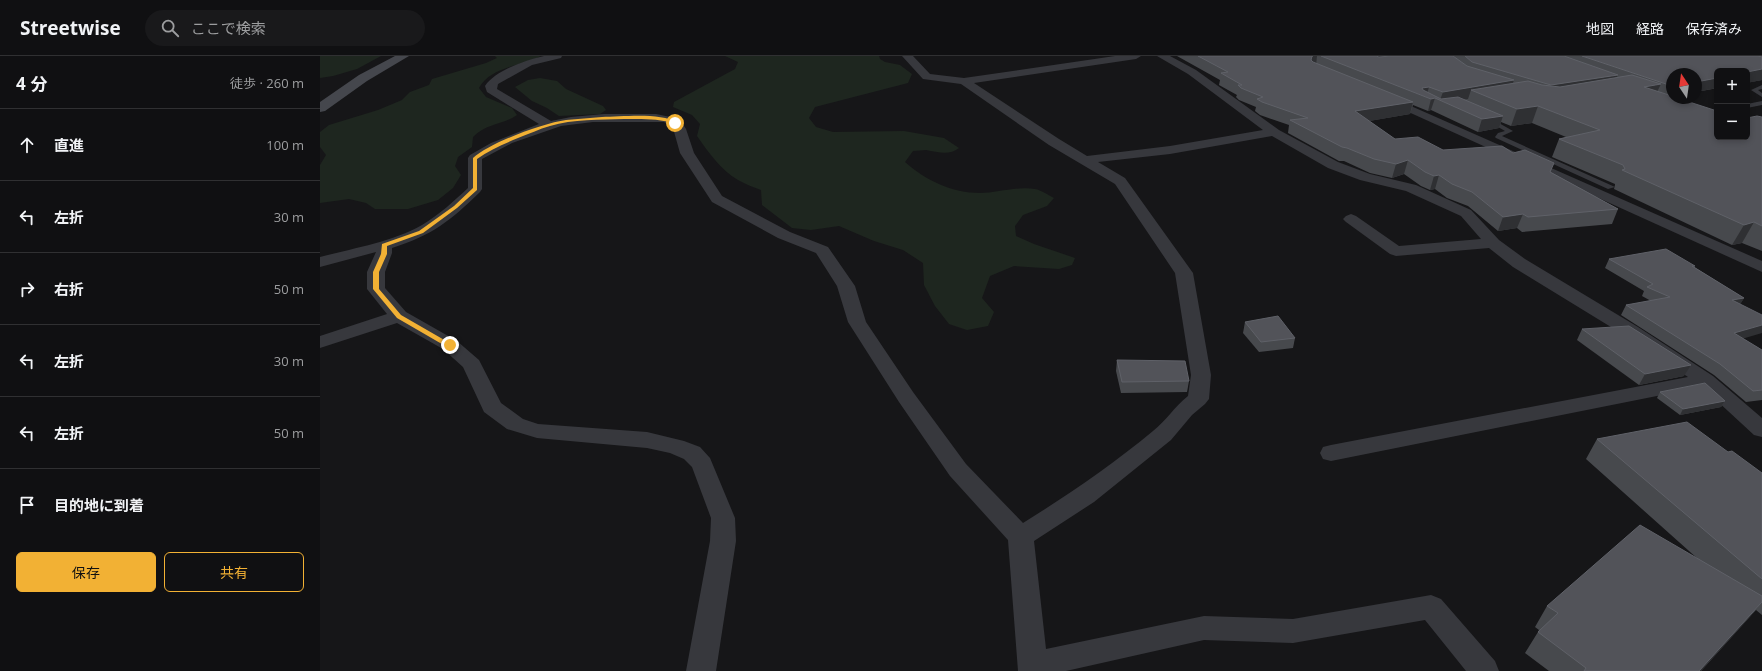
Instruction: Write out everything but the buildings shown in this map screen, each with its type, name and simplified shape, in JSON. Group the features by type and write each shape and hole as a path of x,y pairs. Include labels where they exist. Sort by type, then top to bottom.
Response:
{"street":[{"path":"320,108 363,78 403,56"},
{"path":"549,125 491,90 490,86 494,82 522,66 557,56"},
{"path":"907,56 928,77 964,81 1136,56"},
{"path":"1162,56 1192,72 1274,132 1333,165 1365,177 1411,188 1466,213 1494,243 1519,263 1631,331 1706,380 1762,430"},
{"path":"964,81 1054,142 1120,182 1184,273 1201,375 1198,399 1184,410 1163,435 1084,496 1021,537"},
{"path":"1375,94 1412,109 1762,267"},
{"path":"320,262 384,245 421,232 456,207 475,189 475,158 508,140 549,125 577,120 628,118 668,119 675,123 680,130 687,153 717,199 784,235 822,250 846,286 857,322 906,397 958,470 1021,537 1033,668 1204,628 1293,631 1431,607 1484,671"},
{"path":"1084,160 1170,150 1274,132"},
{"path":"1351,219 1396,251 1494,243"},
{"path":"384,245 384,254 376,272 376,289 399,316 450,345 472,364 492,407 515,424 537,432 647,440 676,446 692,452 702,464 723,518 723,541 701,671"},
{"path":"320,342 399,316"},
{"path":"1331,454 1706,380"}],"lane":[{"path":"1762,87 1754,90 1762,95"},
{"path":"1750,105 1762,103"},
{"path":"1483,118 1510,131 1500,134 1498,137 1611,187"}],"shaded area":[{"path":"320,56 381,56 357,69 320,78"},
{"path":"495,56 541,56 498,71 484,81 479,88 486,97 512,108 517,115 478,132 473,137 472,147 458,157 455,166 461,175 453,188 438,200 408,209 375,209 366,203 349,199 320,203 320,165 326,155 320,147 320,132 329,125 378,110 402,100 410,92 429,85 432,79 486,63 497,58"},
{"path":"725,56 879,56 880,59 885,62 900,65 912,74 908,83 815,107 809,118 816,127 833,132 904,131 944,138 959,148 947,153 926,150 913,151 905,162 930,180 949,188 959,191 980,193 1028,188 1040,190 1054,198 1047,206 1023,215 1015,226 1016,236 1034,244 1075,258 1072,265 1059,269 1014,266 990,276 982,298 994,312 988,326 967,330 949,324 935,306 924,285 923,263 903,250 874,241 839,226 811,230 792,228 762,205 761,190 738,180 715,160 697,136 700,124 692,115 673,107 674,102 735,69 738,62"},
{"path":"540,78 557,81 566,89 603,106 606,110 600,114 559,116 532,101 515,87 528,80"}],"route":[{"path":"450,345 399,316 376,289 376,272 384,254 384,245 421,232 456,207 475,189 475,158 508,140 549,125 602,118 668,119 675,123"}]}
